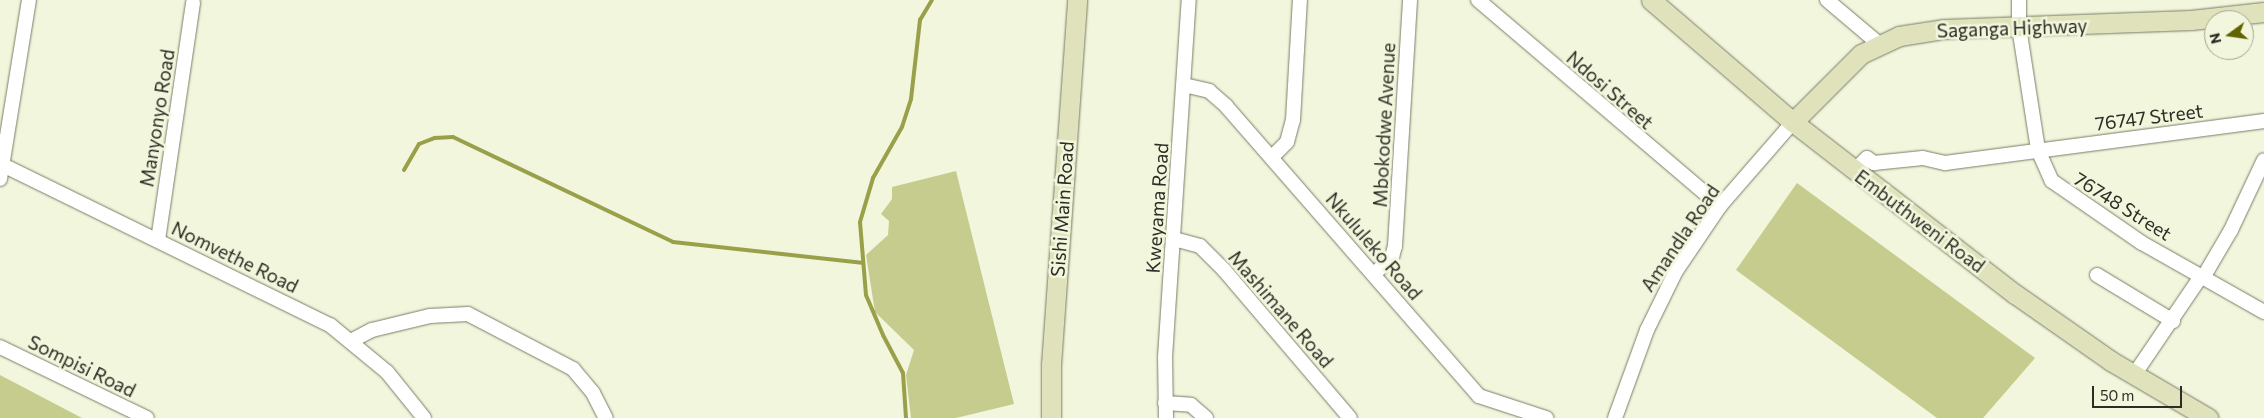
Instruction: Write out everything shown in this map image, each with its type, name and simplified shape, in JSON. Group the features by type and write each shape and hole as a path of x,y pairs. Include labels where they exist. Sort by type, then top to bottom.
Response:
{"street":[{"path":"0,180 29,0"},
{"name":"Sishi Main Road","path":"1051,418 1051,365 1077,0"},
{"name":"Kweyama Road","path":"1166,418 1165,403 1174,239 1189,0"},
{"path":"1272,157 1287,142 1294,120 1300,0"},
{"name":"Mbokodwe Avenue","path":"1374,274 1392,257 1395,246 1410,0"},
{"name":"Ndosi Street","path":"1478,0 1720,206"},
{"name":"Embuthweni Road","path":"1651,0 1793,122 2015,294 2134,375 2208,418"},
{"path":"1827,0 1879,44"},
{"path":"2019,0 2020,26 2038,150"},
{"name":"Manyonyo Road","path":"158,240 193,3"},
{"name":"Saganga Highway","path":"1793,122 1832,80 1861,54 1879,44 1919,32 2020,26 2140,24 2264,12"},
{"name":"Nkululeko Road","path":"1184,85 1199,87 1218,98 1272,157 1479,396 1546,418"},
{"name":"76747 Street","path":"1854,171 1867,158 1874,163 1923,158 1945,163 2264,121"},
{"name":"Amandla Road","path":"1615,418 1657,305 1720,206 1793,122"},
{"name":"76748 Street","path":"2038,150 2047,173 2059,188 2142,243 2264,312"},
{"path":"2134,375 2173,321 2231,230 2264,160"},
{"name":"Nomvethe Road","path":"3,165 294,306 351,341 387,372 424,418"},
{"name":"Mashimane Road","path":"1174,239 1200,246 1219,264 1350,418"},
{"path":"2097,275 2173,321"},
{"path":"351,341 372,330 420,318 448,313 468,314 573,369 593,392 606,418"},
{"name":"Sompisi Road","path":"0,347 147,418"},
{"path":"1165,403 1191,405 1206,418"}],"green space":[{"path":"956,171 1014,404 956,418 911,418 906,375 914,350 875,312 866,255 888,235 889,221 881,214 892,199 892,187"},
{"path":"1797,183 2035,358 1983,418 1937,418 1736,270"},
{"path":"0,375 82,418 0,418"}],"waterway":[{"path":"906,418 903,373 883,335 866,295 860,222 873,178 902,127 911,99 920,20 932,0"},
{"path":"404,170 419,144 435,138 453,137 673,242 862,263"}]}
